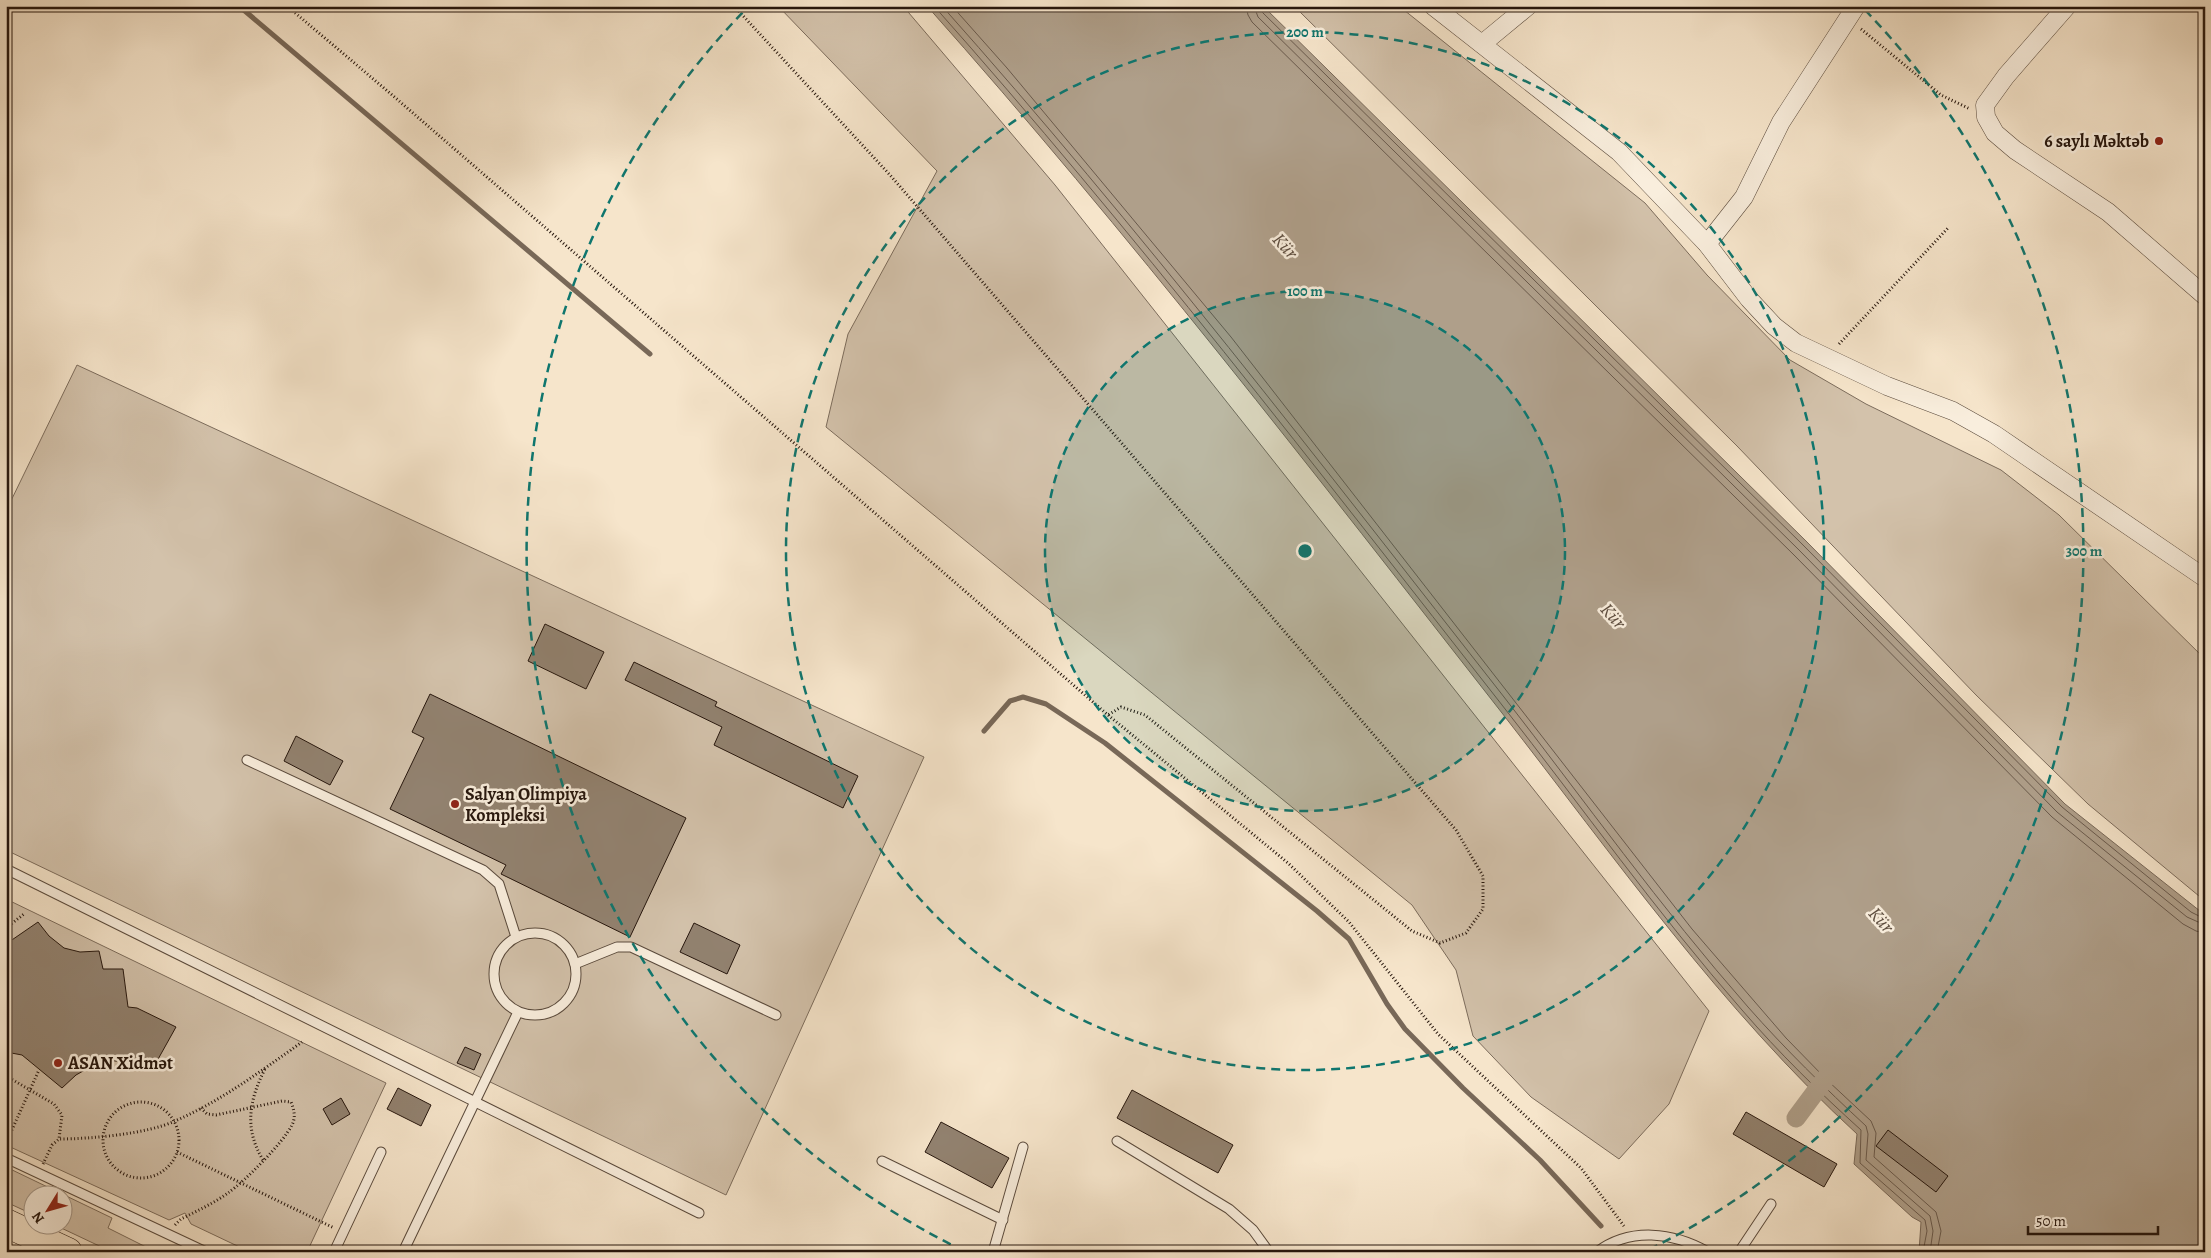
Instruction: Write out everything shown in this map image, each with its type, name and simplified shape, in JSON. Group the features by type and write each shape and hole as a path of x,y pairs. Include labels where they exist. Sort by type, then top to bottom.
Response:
{"main road":[{"path":"6,1223 68,1252"}],"street":[{"path":"1433,6 1619,152 1707,244 1749,299 1774,326 1796,343 1887,386 1953,411 1994,434 2205,578"},
{"path":"1482,44 1528,6"},
{"path":"2067,6 2006,76 1985,104 1986,117 1995,133 2015,150 2108,212 2205,296"},
{"path":"1707,244 1744,197 1781,122 1853,13"}],"lane":[{"path":"247,760 483,870 499,884 516,937"},
{"path":"6,869 699,1213"},
{"path":"540,933 552,936 570,952 575,964 574,990 556,1010 544,1015 518,1012 507,1005 499,994 494,982 494,968 498,956 505,945 516,937 540,933"},
{"path":"575,964 617,947 631,947 776,1015"},
{"path":"403,1252 518,1012"},
{"path":"1117,1140 1229,1209 1253,1230 1269,1252"},
{"path":"993,1252 1023,1147"},
{"path":"334,1252 381,1152"},
{"path":"6,1158 206,1252"},
{"path":"882,1161 1003,1220"},
{"path":"1739,1252 1771,1204"},
{"path":"1598,1252 1608,1244 1630,1235 1661,1235 1683,1241 1708,1252"}],"path":[{"path":"287,6 398,100 1108,716 1288,863 1349,922 1438,1034 1581,1168 1630,1235"},
{"path":"734,6 890,175 1456,830 1483,876 1484,909 1466,933 1440,943 1412,931 1145,715 1121,707 1108,716"},
{"path":"1853,13 1941,95 1986,117"},
{"path":"1830,359 1846,333 1948,228"},
{"path":"6,928 24,914"},
{"path":"39,1173 52,1145 59,1139 103,1136 154,1129 175,1122 243,1084 302,1042"},
{"path":"263,1160 254,1146 251,1134 255,1088 265,1068"},
{"path":"6,1143 39,1070"},
{"path":"6,1076 54,1104 62,1116 59,1139"},
{"path":"169,1234 181,1219 228,1194 241,1183 263,1160 292,1124 295,1111 291,1102 282,1101 216,1116 207,1114 201,1108"},
{"path":"134,1102 150,1102 165,1109 175,1122 180,1137 177,1152 169,1166 156,1175 140,1178 125,1174 112,1165 104,1151 103,1136 108,1120 119,1108 134,1102"},
{"path":"177,1152 343,1232"}],"shaded area":[{"path":"778,6 903,6 1055,185 1709,1011 1669,1104 1619,1159 1531,1097 1473,1036 1456,970 1412,905 826,427 848,334 937,171"},
{"path":"1294,6 1399,6 1645,203 1707,275 1790,360 1866,404 2001,470 2059,515 2205,659 2205,901 2088,804 1976,695 1737,446"},
{"name":"Salyan Olimpiya Kompleksi","path":"77,365 924,757 726,1195 6,850 6,511"},
{"path":"6,899 386,1083 307,1252 250,1252 191,1224 185,1213 169,1220 6,1145"},
{"path":"6,1167 45,1186 22,1186 22,1209 6,1202"},
{"path":"72,1199 112,1218 108,1228 156,1252 112,1252 72,1233"}],"water":[{"name":"Kür","path":"927,6 1263,6 1807,542 2065,804 2205,915 2205,1252 1919,1252 1921,1222 1912,1217 1854,1164 1857,1134 1807,1086 1760,1036 1671,931 1432,623 1220,355 1076,179"}],"building":[{"path":"545,624 604,652 586,689 528,661"},
{"path":"634,662 717,702 715,706 858,776 843,808 714,745 722,727 625,680"},
{"path":"430,694 686,818 630,937 501,874 506,865 390,809 424,738 412,732"},
{"path":"296,736 343,761 330,785 284,761"},
{"path":"38,922 49,936 64,948 80,952 99,951 103,969 123,969 128,1007 137,1008 176,1027 152,1070 127,1061 111,1061 92,1066 76,1075 62,1088 22,1055 6,1052 6,944"},
{"path":"694,923 740,945 727,974 680,952"},
{"path":"465,1047 481,1054 474,1070 457,1063"},
{"path":"398,1088 431,1105 421,1126 387,1109"},
{"path":"1132,1090 1233,1145 1218,1173 1117,1118"},
{"path":"341,1098 350,1114 332,1125 323,1109"},
{"path":"1746,1112 1837,1164 1824,1187 1733,1134"},
{"path":"941,1122 1009,1158 992,1188 925,1152"},
{"path":"1888,1130 1948,1176 1936,1192 1876,1146"}],"waterway":[{"path":"239,6 650,354"},
{"path":"984,731 1010,701 1023,697 1046,704 1105,743 1317,911 1349,939 1387,1004 1405,1029 1463,1088 1540,1160 1601,1226"},
{"path":"1796,1118 1828,1075"}],"place":[{"name":"6 saylı Məktəb","path":"2159,141"},
{"name":"Salyan Olimpiya Kompleksi","path":"455,804"},
{"name":"ASAN Xidmət","path":"58,1063"}]}
